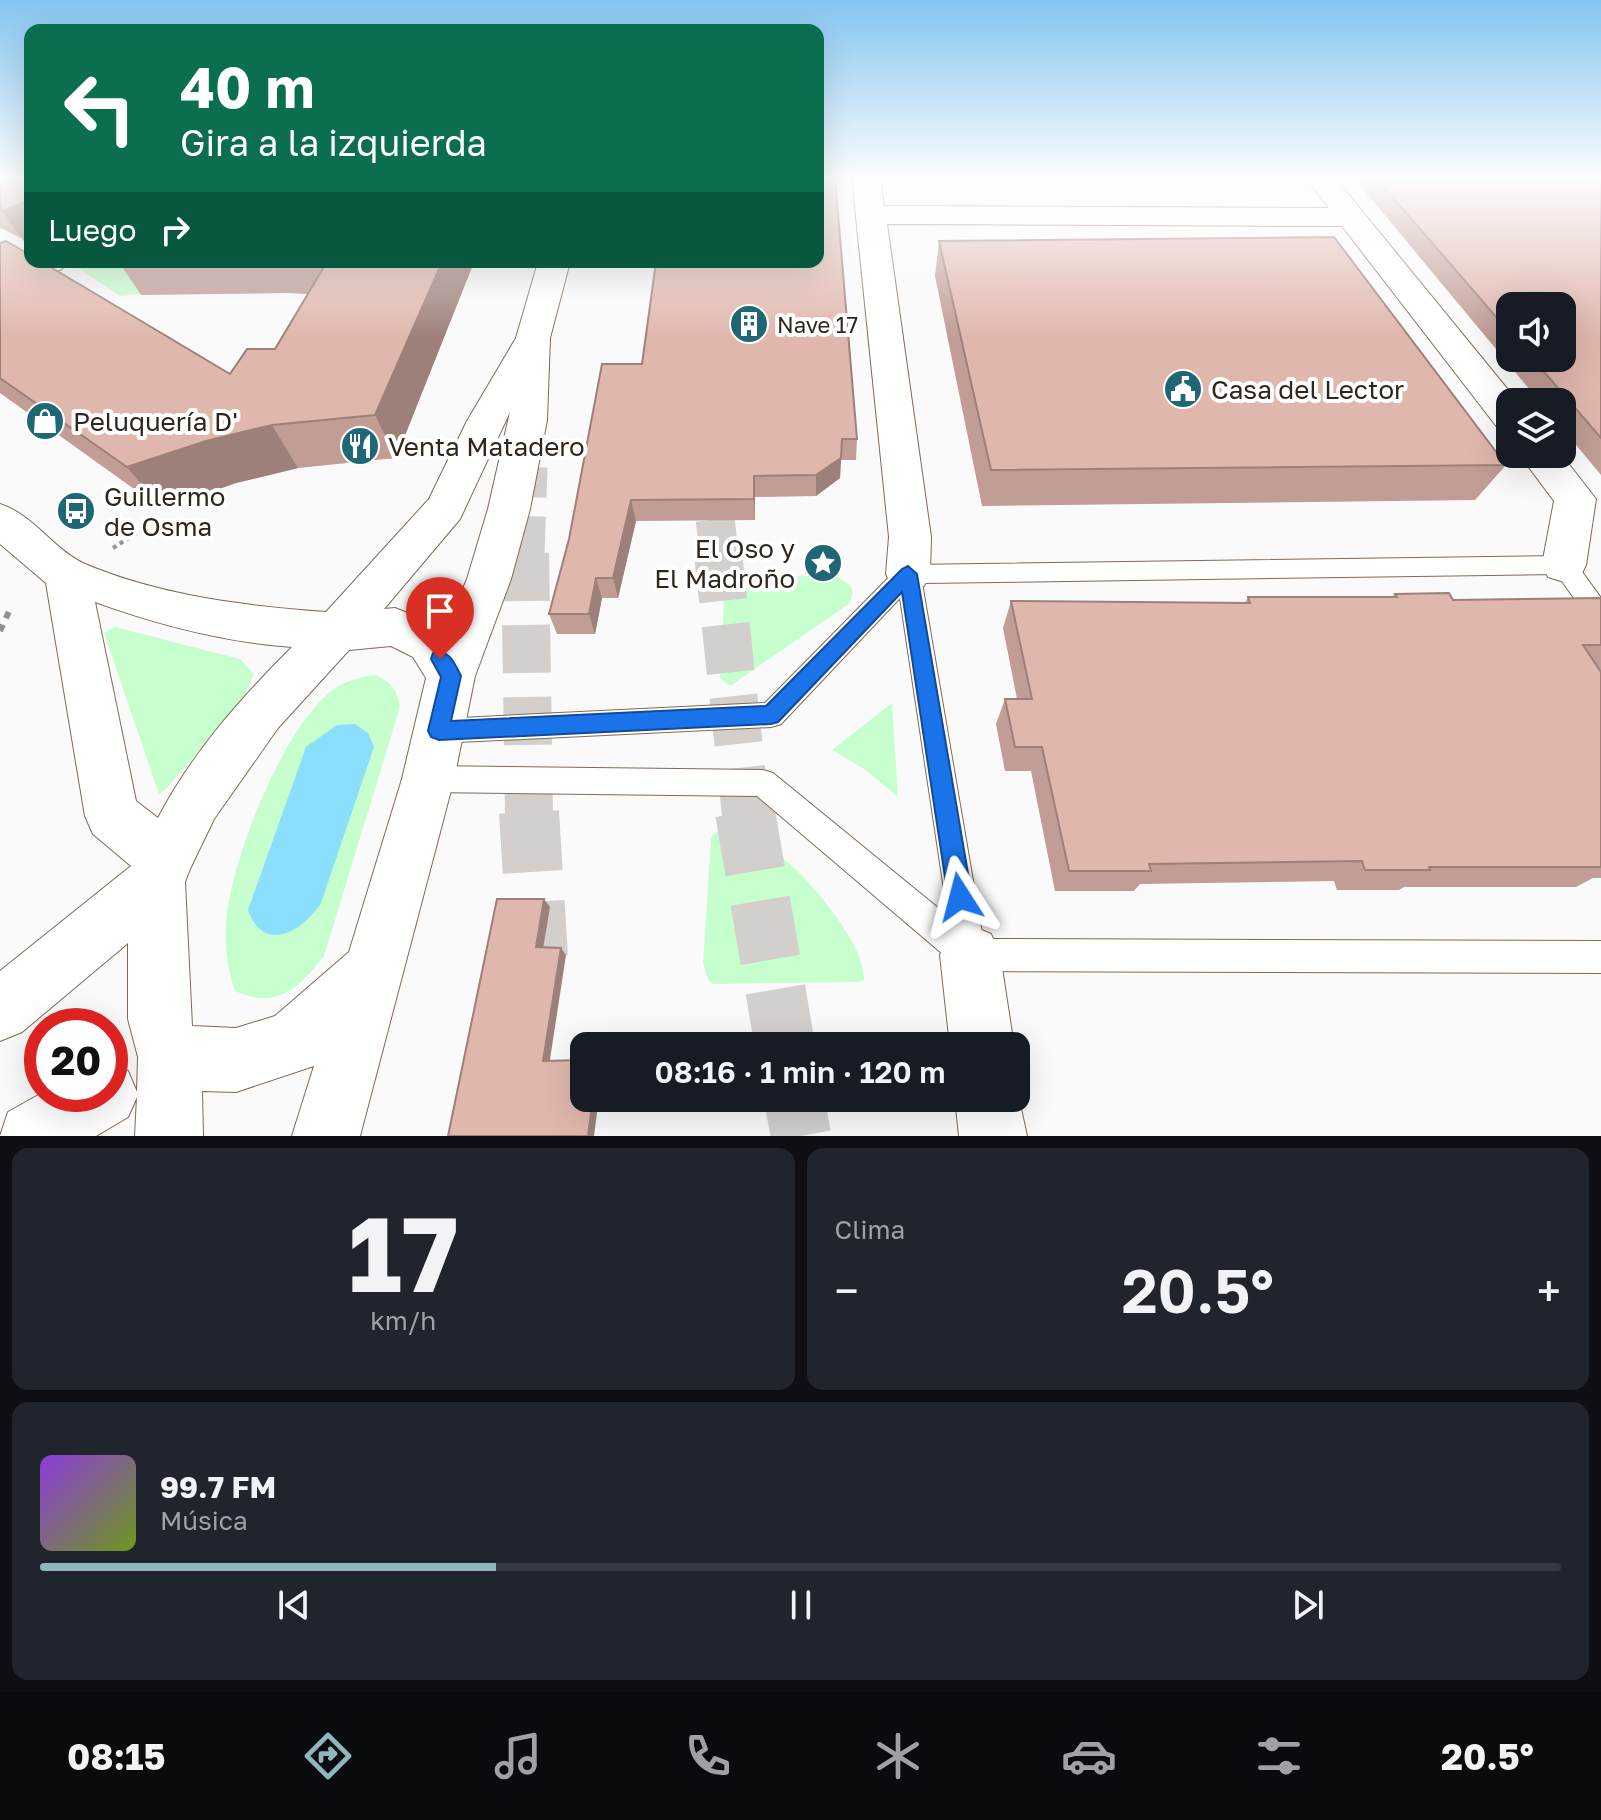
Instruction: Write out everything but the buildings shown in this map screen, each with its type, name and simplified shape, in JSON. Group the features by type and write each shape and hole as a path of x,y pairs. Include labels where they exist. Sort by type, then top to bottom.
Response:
{"street":[{"path":"873,231 909,525 908,574"},
{"path":"1362,231 1496,400"},
{"path":"0,285 31,268"},
{"path":"326,1136 434,755 451,676 489,579 509,509 528,420 533,338 552,268"},
{"path":"0,1010 162,870 195,801 260,712 337,632 445,508 486,421 533,338"},
{"path":"1550,468 1575,499 1564,565"},
{"path":"0,520 165,608 252,625 337,632 395,627 430,643 451,676"},
{"path":"85,565 112,816 162,870 159,1019 170,1057 169,1136"},
{"path":"970,955 980,1032"},
{"path":"128,1081 170,1057 236,1060 293,1043 371,973"},
{"path":"32,1136 74,1112"},
{"path":"990,1112 993,1136"}],"lane":[{"path":"434,755 771,715 908,574 1564,565 1601,617"},
{"path":"908,574 970,955"},
{"path":"434,755 763,783 970,955 1601,957"}],"path":[{"path":"85,565 146,527"},
{"path":"0,631 11,607"}],"green space":[{"path":"78,268 162,268 141,294 120,296"},
{"path":"734,575 836,576 850,585 853,591 850,603 730,686 720,678 725,580"},
{"path":"115,627 240,659 254,674 243,699 159,794 104,633"},
{"path":"374,675 392,686 400,707 324,956 305,978 286,993 263,998 235,991 226,950 228,907 241,854 265,792 295,734 312,711 339,686"},
{"path":"892,703 898,797 866,770 832,750"},
{"path":"727,829 777,854 818,893 856,948 864,980 713,984 708,980 703,963 711,839 714,833"}],"water":[{"path":"355,724 368,733 374,747 321,903 294,930 273,935 263,932 248,910 306,747 337,725"}],"tunnel":[{"path":"709,462 719,555"},
{"path":"525,554 528,467"},
{"path":"718,553 746,814"},
{"path":"525,554 529,814"},
{"path":"529,812 538,957"},
{"path":"745,812 783,1032"},
{"path":"797,1112 801,1136"}],"place":[{"name":"Nave 17","path":"749,324"},
{"name":"Casa del Lector","path":"1183,389"},
{"name":"Peluquería D'","path":"45,421"},
{"name":"Venta Matadero","path":"360,446"},
{"name":"Guillermo de Osma","path":"76,511"},
{"name":"El Oso y El Madroño","path":"823,563"}],"route":[{"path":"440,659 451,676 439,731 771,715 908,574 960,897"}]}
